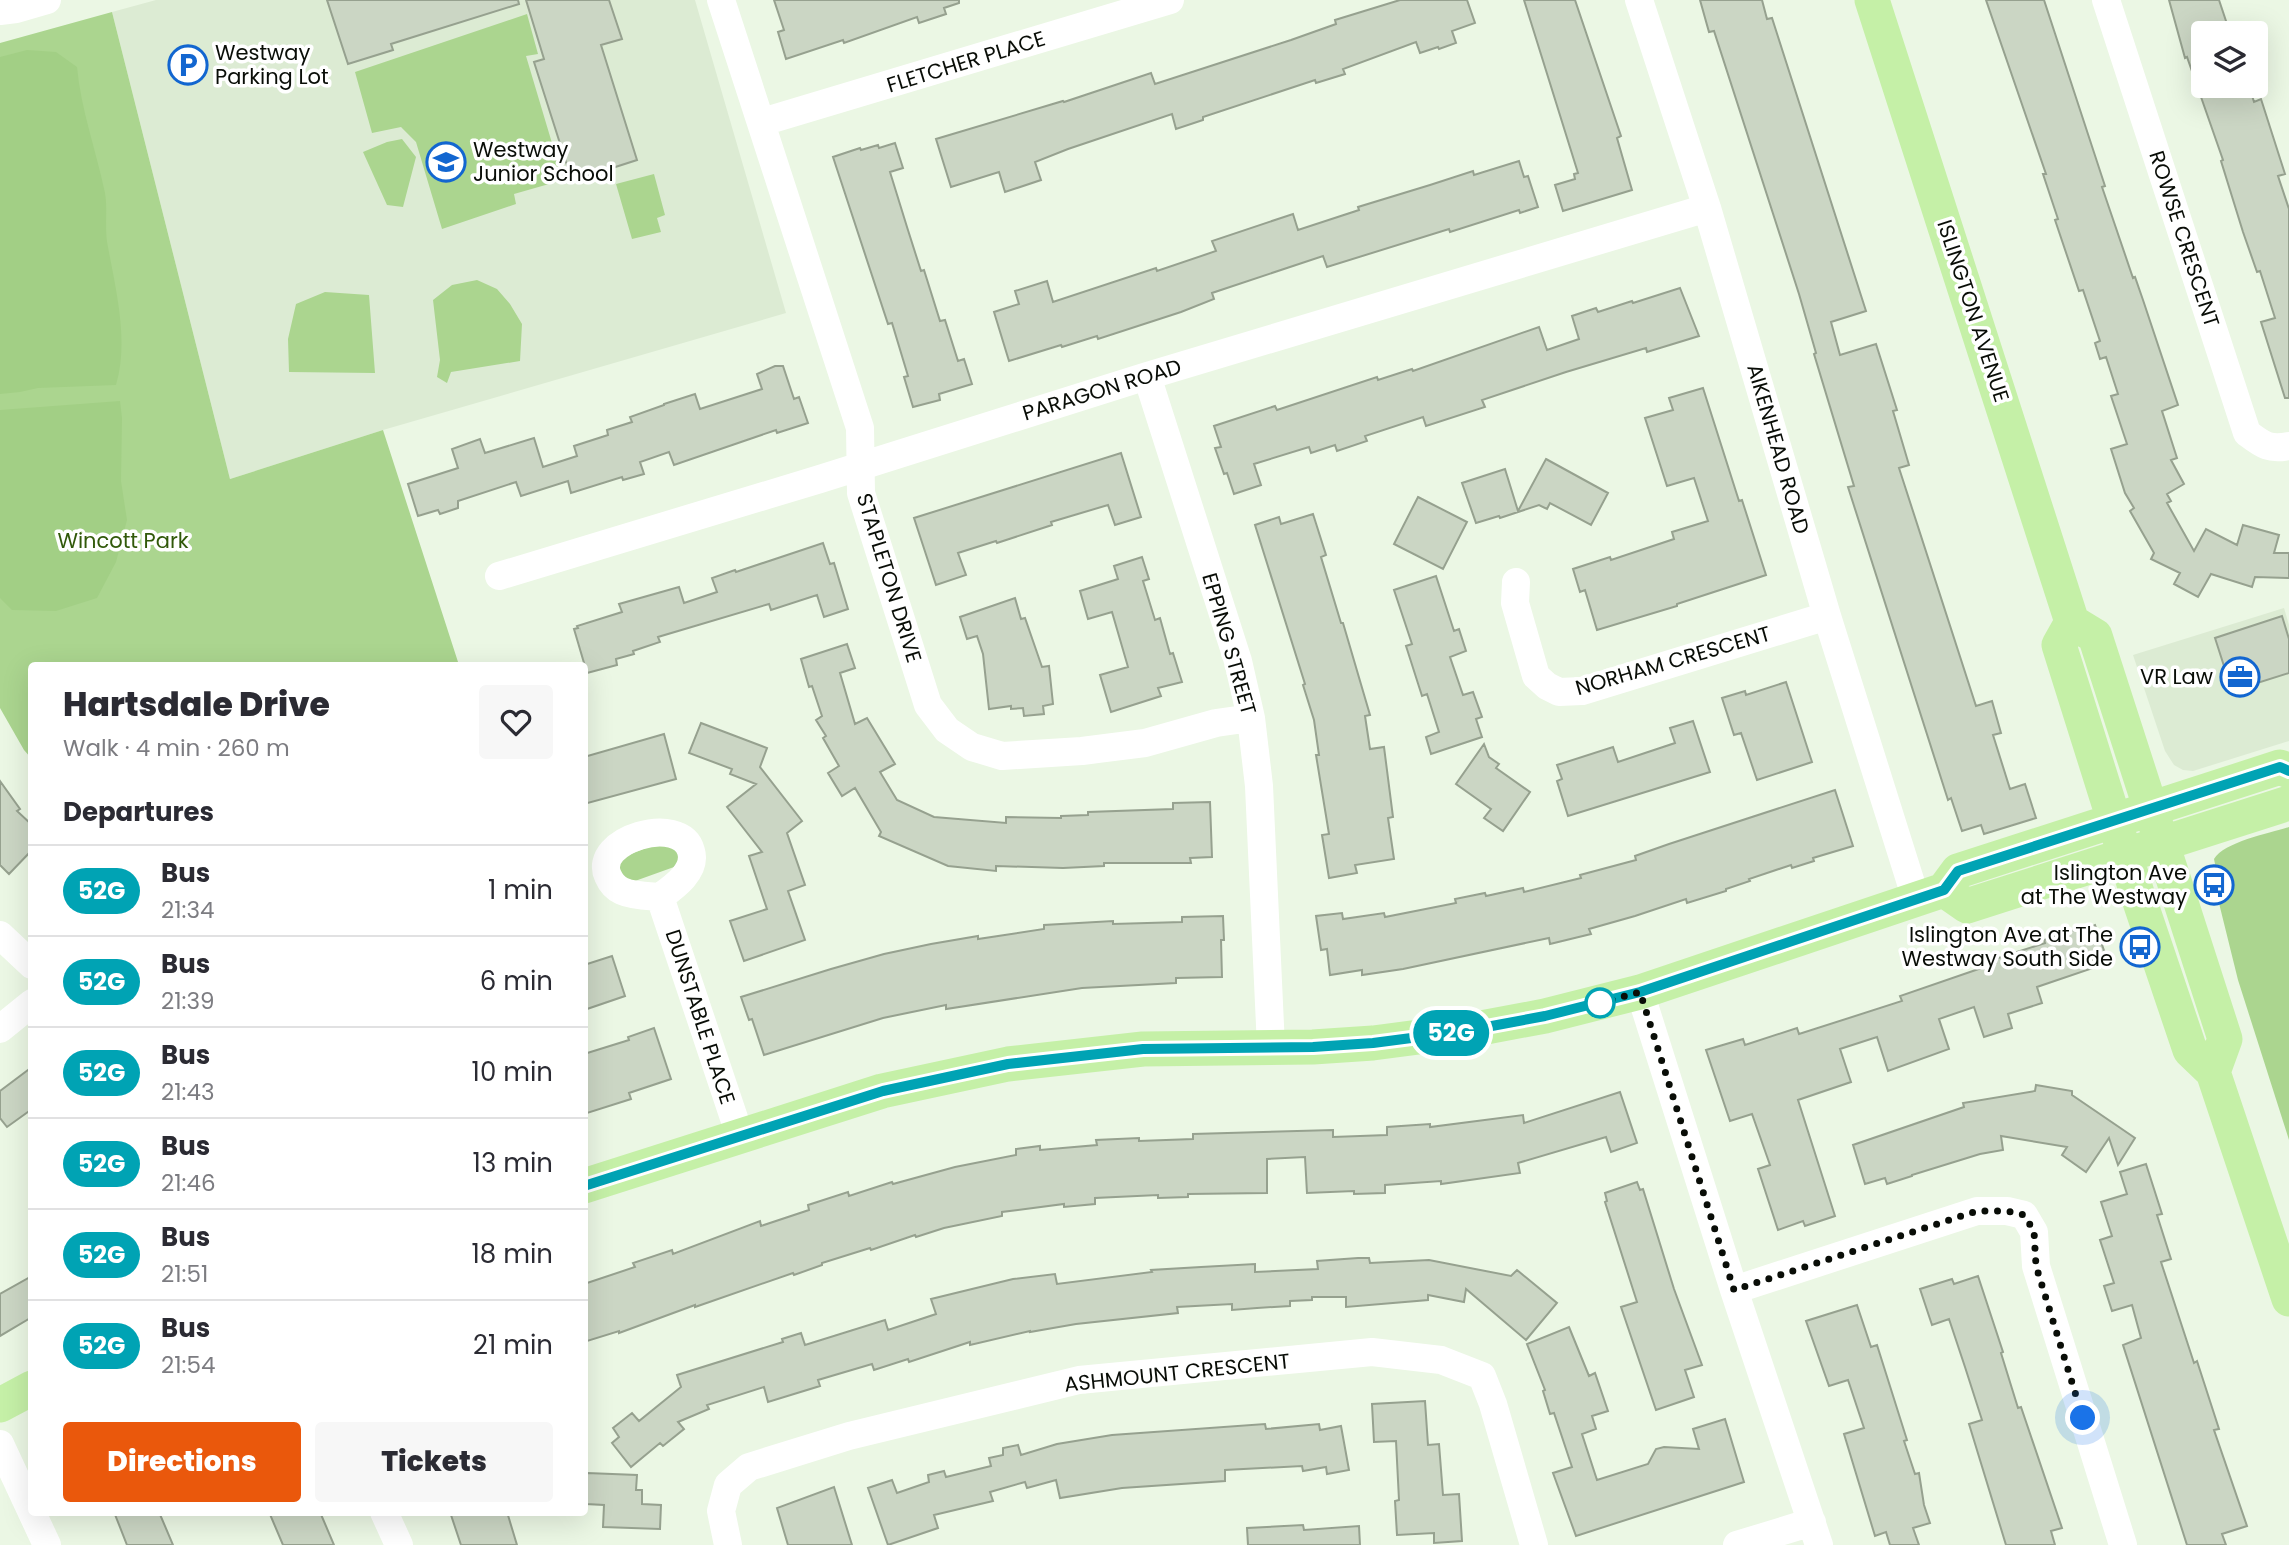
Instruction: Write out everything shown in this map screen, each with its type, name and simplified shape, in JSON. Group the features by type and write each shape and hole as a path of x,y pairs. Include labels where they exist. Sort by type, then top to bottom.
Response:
{"main road":[{"name":"ISLINGTON AVENUE","path":"1872,0 2072,622"},
{"path":"2213,1072 2225,1039 2095,636 2072,622 2059,645 2126,855 2190,1051 2213,1072 2289,1299"},
{"path":"588,1185 883,1091 1008,1064 1143,1049 1346,1045 1425,1037 1545,1016 1640,992 1930,895 1958,871 2280,767 2289,771"},
{"path":"1930,895 1967,906 2289,803"},
{"path":"0,1405 28,1390"}],"street":[{"path":"0,11 47,0"},
{"name":"STAPLETON DRIVE","path":"721,0 860,428 861,493 928,705 947,730 972,747 1002,756 1082,751 1145,743 1216,723 1251,718"},
{"name":"FLETCHER PLACE","path":"762,122 1170,0"},
{"name":"AIKENHEAD ROAD","path":"1639,0 1707,208 1827,616 1930,895"},
{"name":"ROWSE CRESCENT","path":"2106,0 2247,433 2262,445 2275,449 2289,446"},
{"name":"PARAGON ROAD","path":"499,576 1147,376 1707,208"},
{"name":"EPPING STREET","path":"1147,376 1238,661 1251,718 1259,786 1271,1048"},
{"name":"NORHAM CRESCENT","path":"1516,582 1515,603 1536,676 1559,692 1582,691 1827,616"},
{"name":"DUNSTABLE PLACE","path":"660,897 740,1136"},
{"path":"0,935 28,961"},
{"path":"1640,992 1734,1290 1815,1534 1737,1545"},
{"path":"0,1029 28,1006"},
{"path":"1734,1290 1977,1211 2007,1211 2024,1215 2034,1231 2036,1266 2123,1545"},
{"name":"ASHMOUNT CRESCENT","path":"728,1545 721,1511 728,1485 749,1467 849,1436 1079,1380 1372,1352 1441,1360 1482,1376 1493,1404 1534,1545"},
{"path":"0,1444 28,1504"},
{"path":"34,1516 47,1545"},
{"path":"386,1516 398,1545"}],"shaded area":[{"name":"Westway Junior School","path":"156,0 695,0 786,313 383,430 230,479 112,12"},
{"path":"2284,608 2289,625 2289,741 2193,771 2174,765 2165,751 2133,655"}],"green space":[{"name":"Wincott Park","path":"112,12 230,479 383,430 458,662 28,662 28,755 24,750 0,708 0,43"},
{"path":"527,14 538,54 526,56 563,180 514,194 516,204 442,229 416,142 401,127 372,133 355,72"},
{"path":"27,50 56,52 77,67 106,199 107,240 121,334 120,368 116,385 38,388 0,394 0,57"},
{"path":"402,139 416,157 403,207 387,205 363,152"},
{"path":"654,174 665,215 657,218 661,232 632,239 616,184"},
{"path":"477,280 497,289 522,324 520,361 451,372 447,383 437,377 440,360 433,300 452,285"},
{"path":"325,292 369,295 375,373 289,372 288,339 296,304"},
{"path":"120,401 121,481 127,520 116,562 97,598 56,611 12,610 0,598 0,410"},
{"path":"2289,827 2289,1140 2238,980 2216,891 2219,890 2214,859 2237,843"},
{"path":"663,841 677,846 679,861 674,867 635,881 620,877 619,859"}],"building":[{"path":"327,0 518,0 519,4 391,44 393,50 348,64"},
{"path":"526,0 609,0 622,39 601,45 637,160 572,181 534,62 544,59"},
{"path":"774,0 959,0 959,3 944,8 946,14 919,23 917,17 844,43 843,40 786,59 778,32 784,30"},
{"path":"1400,0 1467,0 1475,23 1452,31 1456,43 1439,49 1438,47 1420,53 1416,42 1343,69 1345,74 1316,83 1315,80 1203,117 1203,120 1176,129 1172,114 1068,149 1035,162 1041,180 1005,192 999,172 951,187 936,139 1064,102 1151,73 1155,84 1291,40 1336,24 1335,20"},
{"path":"1524,0 1575,0 1621,136 1617,138 1632,190 1563,211 1555,185 1575,179 1574,174 1578,173"},
{"path":"1700,0 1762,0 1767,19 1772,18 1866,311 1831,322 1840,355 1876,344 1897,410 1893,411 1909,465 1899,468 1976,706 1992,701 2001,733 1993,735 2010,789 2025,784 2036,818 1984,834 1981,825 1962,831 1951,798 1948,800 1848,487 1854,486 1814,354 1816,353 1799,294 1714,31 1709,32"},
{"path":"1986,0 2044,0 2105,186 2102,187 2178,405 2162,411 2177,458 2171,460 2184,484 2167,494 2171,501 2167,503 2194,551 2206,529 2237,545 2243,525 2279,535 2274,553 2289,553 2289,578 2255,577 2252,587 2211,574 2198,597 2174,584 2180,573 2151,559 2154,553 2130,511 2134,508 2125,493 2111,449 2127,444 2111,396 2118,394 2106,357 2100,359 2095,343 2100,341 2083,290 2079,291 2055,220 2058,219 2043,174 2046,174"},
{"path":"2169,0 2219,0 2226,21 2191,21 2191,68 2187,57 2185,58"},
{"path":"2201,98 2253,98 2254,102 2261,99 2285,174 2278,176 2289,209 2289,398 2285,398 2261,322 2275,318 2260,271 2257,272 2243,232 2221,161 2223,160"},
{"path":"895,143 903,168 890,172 921,271 924,270 940,321 945,320 958,361 964,359 972,384 939,394 940,400 913,407 904,377 908,376 892,323 888,324 833,157 860,148 861,150 878,145 879,148"},
{"path":"1519,161 1524,177 1528,176 1538,207 1520,213 1519,210 1450,232 1449,229 1327,267 1323,256 1212,293 1214,299 1181,312 1098,339 1097,336 1009,361 994,312 1019,304 1015,291 1047,281 1053,302 1216,251 1212,241 1293,214 1298,230 1359,210 1358,207 1473,171 1474,175"},
{"path":"1680,288 1699,336 1647,352 1646,348 1566,372 1482,400 1485,407 1426,426 1423,417 1365,436 1367,441 1337,451 1335,445 1311,453 1309,447 1254,464 1261,485 1234,494 1227,473 1224,474 1215,448 1221,447 1214,426 1275,406 1277,410 1377,377 1378,380 1412,369 1413,371 1539,327 1547,350 1579,339 1572,316 1596,308 1598,312 1632,301 1633,303"},
{"path":"775,366 783,366 794,399 799,397 808,423 777,433 776,430 674,465 669,452 640,462 644,474 623,480 622,477 571,493 568,481 521,496 516,482 458,501 458,508 440,514 438,510 418,516 408,484 458,468 452,449 480,439 485,453 534,438 543,467 577,456 574,446 608,435 607,430 632,422 630,417 664,404 695,394 700,409 762,389 757,374"},
{"path":"1703,388 1766,575 1597,630 1585,590 1580,592 1573,569 1610,557 1611,560 1674,539 1672,532 1708,521 1694,478 1667,486 1645,418 1673,410 1669,398"},
{"path":"1121,453 1141,517 1115,525 1108,505 1051,522 1052,525 958,553 966,575 936,585 914,518"},
{"path":"1546,459 1608,493 1591,525 1550,503 1547,509 1539,505 1500,518 1499,516 1476,523 1462,483 1505,469 1518,511"},
{"path":"1418,497 1467,522 1443,569 1394,544"},
{"path":"1313,514 1326,555 1321,557 1370,715 1365,716 1370,749 1384,747 1393,817 1388,818 1394,859 1355,865 1357,873 1329,878 1322,835 1329,834 1316,755 1319,755 1314,720 1255,525 1279,517 1281,524"},
{"path":"823,543 830,564 834,563 848,609 824,617 817,595 771,610 769,604 658,637 660,642 616,659 617,665 588,673 588,662 584,662 574,629 578,628 577,626 622,612 619,604 679,587 684,603 717,592 712,578 735,570 736,572"},
{"path":"1142,557 1149,579 1143,581 1155,620 1160,618 1170,654 1173,653 1182,682 1158,688 1161,696 1111,712 1100,675 1128,667 1112,612 1088,619 1080,591 1118,579 1114,566"},
{"path":"1436,576 1454,631 1459,629 1466,651 1450,657 1463,695 1473,692 1482,717 1476,719 1482,737 1431,754 1426,737 1439,732 1427,694 1422,696 1406,646 1412,644 1394,590"},
{"path":"1015,598 1042,667 1049,666 1053,704 1043,706 1044,714 1024,716 1023,708 1011,709 1011,706 989,709 983,654 977,636 967,639 960,617"},
{"path":"2282,616 2289,639 2289,673 2232,691 2215,638"},
{"path":"847,644 855,668 840,673 855,724 867,718 895,764 880,772 897,800 934,817 1006,823 1006,817 1061,818 1088,815 1088,812 1173,809 1173,803 1210,802 1212,857 1190,858 1191,863 1104,863 1104,866 1063,868 996,866 996,871 948,866 879,836 881,832 855,788 842,796 828,773 839,766 816,720 822,716 812,686 809,687 801,659"},
{"path":"1786,682 1812,762 1757,780 1741,733 1734,735 1722,698 1745,691 1746,695"},
{"path":"1693,721 1710,772 1568,816 1557,781 1562,779 1557,765 1613,747 1618,762 1675,743 1670,728"},
{"path":"701,723 767,748 760,767 802,821 787,833 805,885 788,891 805,940 744,961 730,921 767,909 749,856 762,852 727,807 756,784 730,774 732,769 689,753"},
{"path":"664,734 676,779 588,803 588,756"},
{"path":"1484,744 1489,757 1499,764 1496,768 1530,792 1503,831 1484,818 1491,809 1456,784"},
{"path":"0,781 20,809 17,811 28,821 28,854 9,874 0,865"},
{"path":"1835,790 1853,846 1813,858 1814,861 1792,868 1791,865 1749,879 1750,881 1726,891 1687,903 1686,899 1589,929 1591,934 1550,944 1549,938 1362,975 1362,970 1330,975 1327,949 1321,950 1316,916 1342,913 1343,919 1384,913 1385,917 1456,903 1455,899 1485,893 1486,896 1523,888 1524,892 1581,878 1580,875 1636,860 1635,856 1669,844"},
{"path":"1223,916 1222,977 1176,978 1176,983 1082,988 946,1009 946,1005 883,1018 764,1055 752,1019 749,1020 741,997 884,954 978,936 978,939 1044,929 1044,925 1113,921 1113,924 1182,922 1182,917"},
{"path":"2095,925 2106,956 2093,960 2096,967 2037,987 2042,1003 2008,1014 2012,1028 1984,1037 1974,1007 1939,1019 1949,1049 1888,1071 1877,1037 1840,1049 1851,1082 1798,1100 1835,1216 1805,1226 1803,1221 1778,1230 1758,1169 1770,1165 1752,1114 1730,1121 1706,1050 1743,1039 1745,1045 1797,1028 1799,1034 1902,1001 1900,996 1996,963 1995,959 2045,943 2044,940"},
{"path":"612,956 625,996 588,1009 588,964"},
{"path":"654,1028 671,1079 629,1093 631,1099 588,1113 588,1053 629,1040 628,1037"},
{"path":"28,1070 28,1112 7,1127 0,1118 0,1091"},
{"path":"2036,1085 2072,1091 2072,1095 2135,1138 2118,1165 2109,1138 2086,1172 2062,1155 2067,1147 2001,1136 2003,1150 1980,1154 1887,1184 1885,1178 1865,1184 1853,1145 1964,1107 1963,1103 2035,1091"},
{"path":"1620,1092 1637,1143 1611,1152 1606,1137 1518,1163 1520,1173 1441,1184 1441,1181 1385,1185 1385,1193 1307,1193 1305,1157 1267,1159 1267,1193 1095,1198 1095,1204 1064,1207 1064,1204 1002,1212 1002,1216 944,1228 916,1237 915,1235 871,1250 870,1248 794,1275 793,1273 695,1305 619,1333 588,1341 588,1283 635,1267 633,1263 672,1250 673,1254 760,1221 761,1226 809,1210 808,1205 848,1192 849,1196 892,1182 893,1184 955,1167 1016,1155 1016,1149 1040,1146 1040,1150 1097,1145 1096,1140 1193,1139 1193,1134 1333,1130 1333,1137 1387,1135 1387,1127 1430,1124 1430,1127 1523,1115 1524,1123"},
{"path":"2146,1164 2162,1214 2157,1215 2171,1259 2161,1262 2194,1363 2197,1361 2219,1429 2214,1430 2247,1526 2222,1534 2226,1545 2187,1545 2123,1345 2141,1338 2132,1305 2112,1311 2104,1286 2114,1283 2100,1240 2112,1236 2101,1202 2127,1194 2120,1172"},
{"path":"1637,1182 1640,1190 1643,1189 1674,1289 1702,1365 1685,1370 1694,1397 1656,1410 1621,1307 1637,1302 1605,1202 1605,1193"},
{"path":"1369,1258 1370,1263 1429,1260 1511,1276 1517,1270 1557,1303 1526,1340 1466,1289 1464,1302 1428,1295 1428,1300 1346,1307 1346,1297 1312,1297 1312,1300 1290,1301 1290,1306 1232,1310 1232,1304 1177,1307 1178,1313 1076,1324 970,1345 970,1342 909,1362 908,1359 874,1370 872,1364 818,1380 820,1386 768,1402 764,1387 707,1405 709,1409 678,1422 684,1429 663,1446 660,1443 631,1467 612,1443 619,1437 613,1428 632,1413 639,1421 681,1387 677,1375 783,1342 782,1339 801,1333 805,1345 885,1320 888,1330 936,1314 931,1299 1013,1279 1055,1274 1057,1284 1152,1272 1151,1270 1201,1267 1255,1264 1255,1272 1318,1269 1317,1261"},
{"path":"1978,1276 2018,1408 2021,1407 2062,1528 2051,1531 2055,1545 2006,1545 1969,1424 1982,1420 1949,1319 1932,1325 1920,1289 1952,1279 1954,1284"},
{"path":"28,1278 28,1319 0,1336 0,1294"},
{"path":"1857,1305 1871,1347 1877,1345 1907,1440 1904,1441 1915,1474 1919,1473 1930,1523 1913,1528 1919,1545 1890,1545 1886,1532 1875,1536 1844,1434 1864,1428 1848,1380 1829,1386 1806,1321"},
{"path":"1569,1327 1589,1376 1595,1373 1608,1411 1592,1416 1596,1429 1582,1434 1597,1480 1648,1464 1656,1449 1699,1449 1693,1429 1725,1419 1744,1482 1576,1536 1553,1473 1572,1467 1554,1413 1550,1414 1543,1391 1545,1390 1527,1344"},
{"path":"1425,1401 1428,1445 1439,1444 1443,1495 1459,1494 1462,1541 1434,1543 1434,1533 1397,1535 1395,1501 1399,1500 1396,1441 1374,1442 1372,1404"},
{"path":"1265,1424 1266,1429 1319,1424 1320,1430 1341,1426 1349,1470 1327,1474 1326,1467 1303,1471 1302,1466 1225,1470 1225,1481 1122,1488 1060,1498 1056,1480 1027,1488 1025,1482 990,1492 993,1501 934,1515 938,1528 888,1545 868,1488 892,1480 897,1493 929,1482 928,1475 944,1471 946,1477 991,1466 989,1458 1003,1455 1003,1448 1018,1445 1021,1455 1057,1444 1112,1435"},
{"path":"588,1473 637,1475 636,1490 642,1490 642,1504 661,1505 660,1529 603,1527 604,1505 588,1504"},
{"path":"834,1487 852,1545 788,1545 777,1508"},
{"path":"116,1516 161,1516 173,1545 127,1545"},
{"path":"271,1516 322,1516 334,1545 283,1545"},
{"path":"451,1516 508,1516 517,1545 461,1545"},
{"path":"1303,1525 1304,1530 1359,1526 1360,1545 1248,1545 1247,1528"}],"bus line":[{"name":"52G","path":"588,1185 853,1099 1008,1064 1143,1049 1313,1047 1397,1041 1513,1023 1585,1007 1719,967 1944,890 1958,871 2280,767 2289,771"}],"place":[{"name":"Westway Parking Lot","path":"188,65"},
{"name":"Westway Junior School","path":"446,162"},
{"name":"VR Law","path":"2240,677"},
{"name":"Islington Ave at The Westway","path":"2214,885"},
{"name":"Islington Ave at The Westway South Side","path":"2140,947"}],"route":[{"path":"1600,1003 1640,992 1734,1290 1977,1211 2007,1211 2024,1215 2034,1231 2036,1266 2083,1418"}]}
